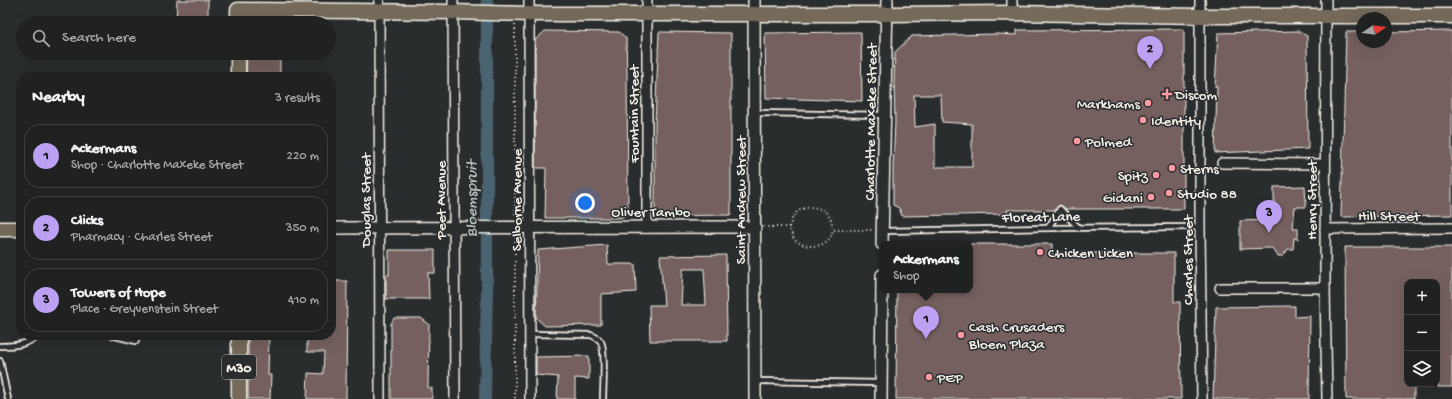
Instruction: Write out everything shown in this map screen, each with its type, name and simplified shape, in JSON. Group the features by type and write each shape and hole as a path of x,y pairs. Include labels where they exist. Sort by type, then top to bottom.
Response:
{"main road":[{"path":"238,11 379,5 457,8 515,13 529,7 647,14 754,7 887,14 1012,6 1200,16 1452,16"},
{"path":"238,60 238,72"},
{"path":"0,229 16,229"},
{"name":"M30","path":"239,340 240,399"}],"street":[{"name":"Fountain Street","path":"647,0 647,228"},
{"name":"Charlotte Maxeke Street","path":"882,241 887,0"},
{"name":"Charles Street","path":"1200,0 1202,399"},
{"name":"Henry Street","path":"1326,0 1327,399"},
{"name":"Douglas Street","path":"379,5 380,399"},
{"name":"Selborne Avenue","path":"529,7 530,399"},
{"name":"Saint Andrew Street","path":"754,7 755,399"},
{"name":"Peet Avenue","path":"455,399 460,228 457,8"},
{"path":"1222,163 1326,164"},
{"name":"Oliver Tambo","path":"336,228 755,227"},
{"name":"Hill Street","path":"1326,229 1452,228"},
{"path":"1220,288 1326,288"},
{"path":"881,399 882,293"}],"lane":[{"path":"754,113 884,116"},
{"path":"1048,228 1060,210 1078,228"},
{"name":"Floreat Lane","path":"882,231 1200,227"},
{"path":"530,334 591,335 597,337 601,343 603,351 603,399"},
{"path":"0,346 16,346 33,340"},
{"path":"132,340 136,341"},
{"path":"0,362 8,399"},
{"path":"756,381 881,383"}],"path":[{"path":"515,13 515,399"},
{"path":"812,207 822,210 831,218 833,230 829,239 821,245 810,246 800,244 793,238 789,227 794,215 803,209 812,207"},
{"path":"755,227 789,227"},
{"path":"833,230 882,231"}],"building":[{"path":"177,0 208,0 208,16 176,16"},
{"path":"1184,29 1184,209 1066,209 1060,205 1055,210 1007,210 1008,214 902,216 899,208 893,205 895,52 912,36 1017,35 1017,30","holes":["914,95 941,95 942,122 972,124 972,167 935,167 935,124 915,127"]},
{"path":"545,31 619,32 626,38 628,213 621,218 545,218 546,168 535,168 535,40"},
{"path":"1298,31 1307,36 1308,149 1215,153 1217,87 1215,87 1218,33"},
{"path":"1452,31 1452,215 1341,217 1346,32 1356,32 1356,48 1392,48 1392,32"},
{"path":"659,32 731,33 731,215 655,216 655,124"},
{"path":"861,32 862,101 766,98 765,33"},
{"path":"247,60 280,60 280,72 246,72"},
{"path":"1305,186 1306,207 1295,207 1293,228 1298,228 1298,239 1294,238 1293,249 1288,249 1283,256 1278,256 1272,248 1240,249 1240,221 1270,220 1274,214 1274,187"},
{"path":"973,244 1052,244 1052,253 1174,253 1174,302 1180,302 1181,399 896,399 897,293 973,293"},
{"path":"607,245 608,264 635,264 636,292 601,294 601,325 545,326 536,318 538,250"},
{"path":"1345,247 1452,247 1452,387 1440,387 1440,279 1404,279 1404,387 1414,387 1414,399 1346,399"},
{"path":"389,250 435,250 435,273 428,273 429,299 386,299 386,275 389,275"},
{"path":"726,255 727,341 650,341 649,305 664,305 660,256","holes":["683,269 704,269 706,305 681,305"]},
{"path":"336,281 347,281 346,399 307,399 308,373 323,374 324,352 307,352 307,340 336,340"},
{"path":"1295,306 1295,317 1310,316 1309,399 1213,399 1216,307"},
{"path":"394,318 421,318 429,324 428,388 432,388 432,399 391,399 391,324"},
{"path":"248,340 269,340 268,375 271,375 270,399 248,399"},
{"path":"589,356 589,379 575,378 575,399 557,399 558,377 536,375 536,357"}],"waterway":[{"name":"Bloemspruit","path":"485,399 487,285 487,0"}],"place":[{"name":"Clicks","path":"1150,69"},
{"name":"Discom","path":"1167,94"},
{"name":"Markhams","path":"1148,103"},
{"name":"Identity","path":"1143,120"},
{"name":"Polmed","path":"1077,141"},
{"name":"Sterns","path":"1172,168"},
{"name":"Spitz","path":"1156,175"},
{"name":"Studio 88","path":"1169,193"},
{"name":"Gidani","path":"1151,197"},
{"name":"Towers of Hope","path":"1269,233"},
{"name":"Chicken Licken","path":"1040,252"},
{"name":"Cash Crusaders Bloem Plaza","path":"961,335"},
{"name":"Ackermans","path":"926,339"},
{"name":"PEP","path":"929,377"}]}
